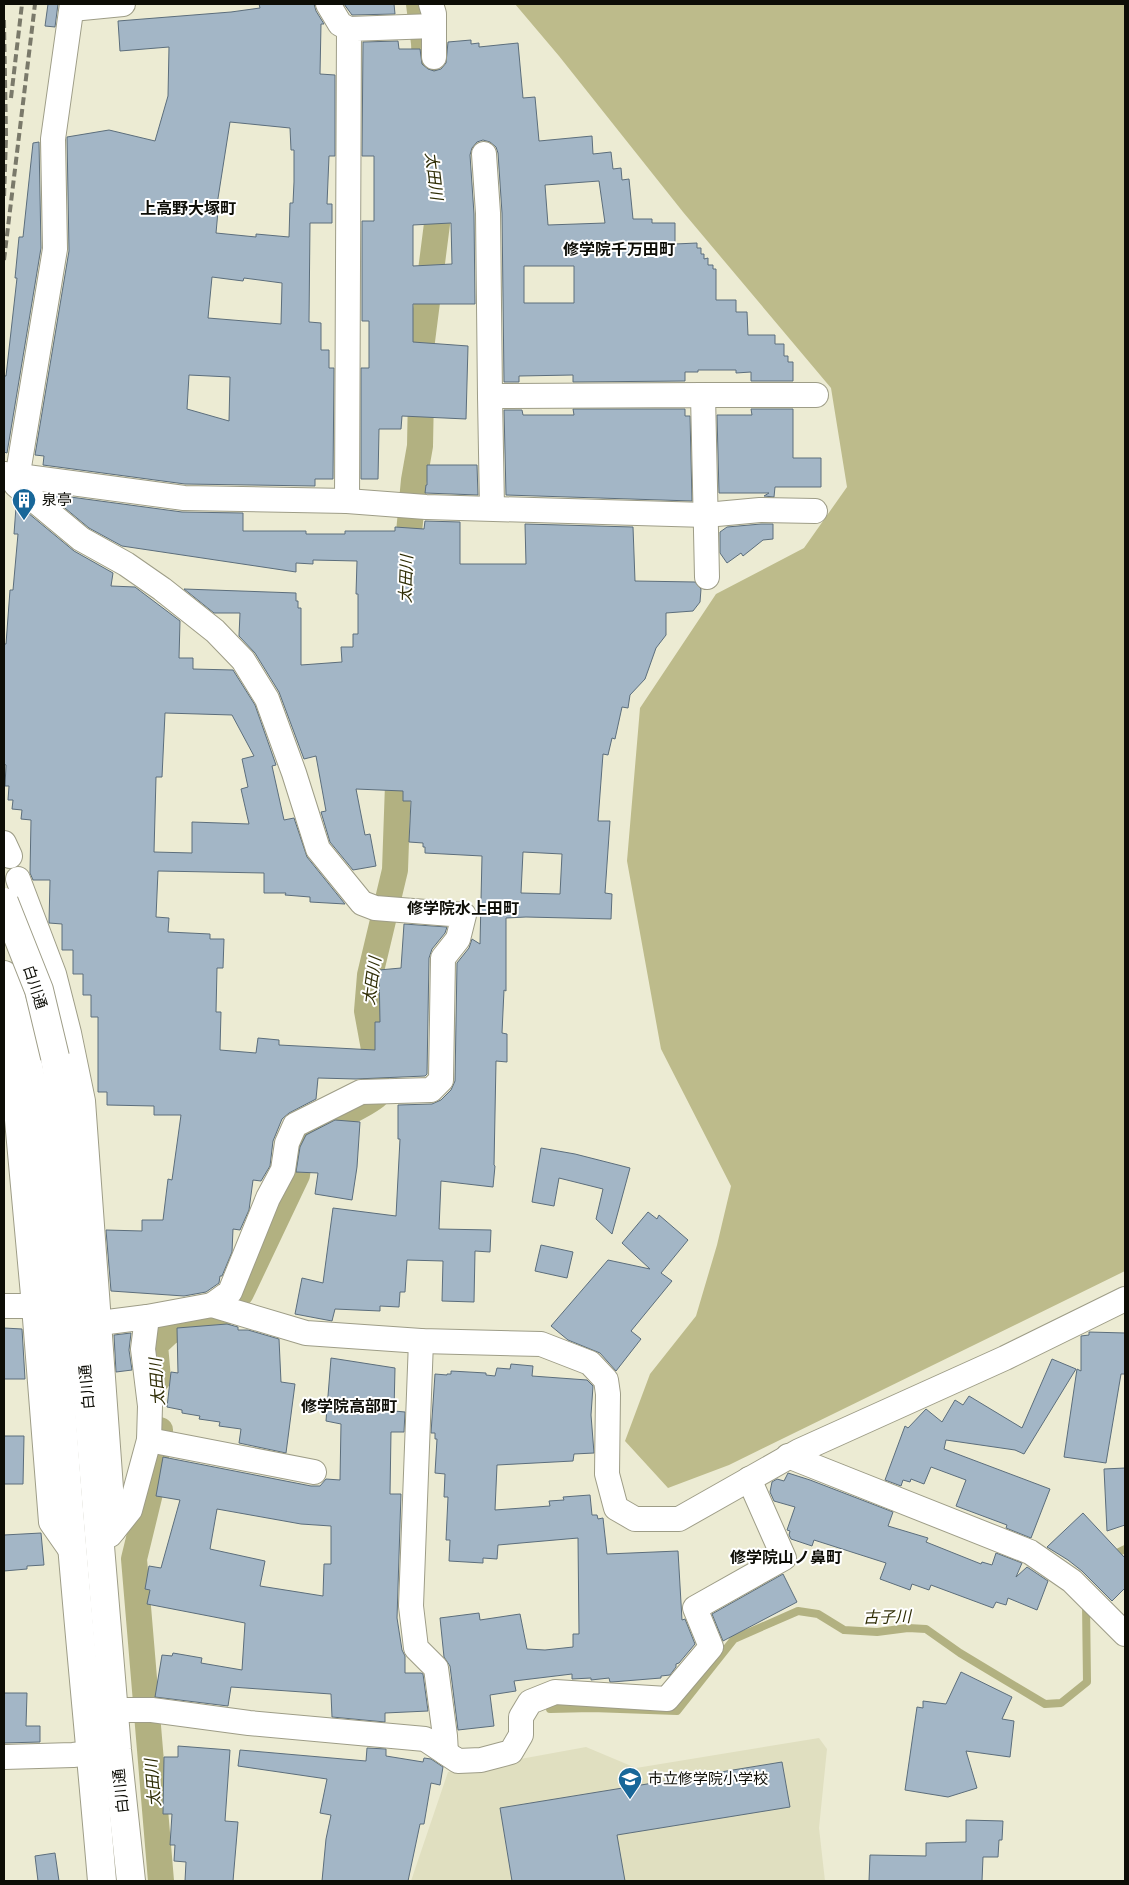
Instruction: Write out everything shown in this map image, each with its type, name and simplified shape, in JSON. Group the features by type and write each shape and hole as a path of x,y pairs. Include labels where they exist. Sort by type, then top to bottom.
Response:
{"street":[{"path":"100,1323 147,1317 212,1305 230,1292 268,1198 283,1170 287,1143 295,1126 361,1092 431,1090 441,1080 443,958 458,939 464,915 375,908 362,903 318,849 268,699 243,660 215,631 162,589 126,564 80,539 16,485 11,475 55,249 53,139 72,6 123,4"},
{"path":"328,4 340,24 349,29 433,15 434,57"},
{"path":"347,501 349,29"},
{"path":"484,154 488,213 492,508"},
{"path":"703,395 708,577"},
{"path":"490,396 816,395"},
{"path":"11,475 184,498 347,501 426,507 706,515 760,510 815,511"},
{"path":"12,894 54,974 83,1101 100,1323 107,1537"},
{"name":"白川通","path":"12,894 39,990 55,1057 65,1127 107,1537 135,1710 104,1751 102,1881"},
{"name":"白川通","path":"4,975 29,1065 40,1136 48,1219 72,1552 104,1751 131,1881"},
{"path":"4,1039 16,1109 51,1522 72,1552"},
{"path":"212,1305 306,1332 421,1341 541,1344 590,1363 606,1380 607,1474 616,1508 635,1520 679,1520 788,1456 1005,1358 1125,1299"},
{"path":"4,1306 34,1306"},
{"path":"107,1537 130,1510 149,1440 150,1406 143,1350 147,1317"},
{"path":"421,1341 411,1606 416,1648 436,1668 446,1752"},
{"path":"149,1440 314,1472"},
{"path":"788,1456 1030,1552 1072,1581 1122,1627"},
{"path":"135,1710 249,1723 424,1739 458,1761 481,1760 511,1752 521,1735 521,1717 530,1702 555,1692 667,1699 710,1647 695,1608 784,1558 749,1479"},
{"path":"4,1757 73,1755 104,1751"}],"shaded area":[{"path":"515,4 1125,4 1125,1271 729,1465 668,1488 625,1441 650,1374 696,1316 717,1245 731,1186 661,1049 627,861 640,708 716,594 804,548 847,487 831,388 683,212 559,56"},
{"name":"市立修学院小学校","path":"819,1738 827,1749 819,1828 825,1881 411,1881 448,1772 586,1747 636,1768"}],"building":[{"path":"48,4 58,4 55,27 45,26"},
{"path":"259,4 314,4 324,24 321,24 320,74 335,75 335,156 329,156 327,204 332,204 332,223 310,223 309,322 321,323 321,350 329,350 329,368 334,368 333,479 315,479 315,486 185,484 43,465 44,456 35,455 69,251 67,137 109,130 155,141 168,96 169,47 120,51 118,21 260,8","holes":["230,122 290,128 291,150 294,150 294,182 293,203 290,203 289,237 256,234 256,237 216,233 218,211 216,211","212,277 243,281 244,278 282,283 281,324 208,318","189,375 230,377 229,421 187,409"]},
{"path":"344,4 394,4 395,14 352,15"},
{"path":"471,40 471,44 479,43 479,47 518,43 523,98 535,97 539,141 592,136 593,154 611,152 613,169 621,168 622,180 629,179 633,219 652,219 652,223 675,223 675,244 697,243 697,248 701,248 701,254 704,254 704,259 708,258 708,265 713,265 713,269 716,269 716,300 736,300 736,312 747,312 748,335 775,335 775,344 784,344 784,356 788,356 788,362 793,362 793,381 751,381 751,372 736,373 736,370 698,370 698,372 685,372 685,381 573,382 573,375 519,376 519,382 504,382 502,213 498,153 496,147 490,142 483,140 477,142 472,148 470,155 474,214 475,304 413,304 413,342 468,346 466,419 402,416 401,429 379,429 378,479 361,479 361,368 369,368 369,321 362,321 362,221 374,221 374,156 362,156 363,42 398,41 399,49 420,49 422,64 434,71 441,69 446,63 448,42","holes":["599,181 605,223 548,225 545,185","451,223 452,264 413,266 413,225","524,266 574,266 574,303 524,303"]},
{"path":"39,142 41,248 7,453 4,452 4,376 6,376 17,278 15,278 19,237 23,237 33,143"},
{"path":"573,409 685,409 685,416 690,416 692,501 506,495 504,410 522,410 523,415 574,415"},
{"path":"751,409 793,409 793,458 821,458 821,487 775,487 774,497 764,496 769,493 719,493 717,415 752,415"},
{"path":"427,465 477,465 478,495 425,493"},
{"path":"48,494 182,512 243,513 243,531 306,531 306,534 345,534 345,531 395,531 395,527 424,529 425,521 460,522 460,564 526,564 525,524 633,527 635,581 695,582 701,589 700,602 693,611 666,613 666,635 656,648 645,679 630,695 628,708 622,707 615,739 612,738 608,755 603,754 598,821 610,821 605,893 612,894 611,919 506,918 506,991 504,990 502,1033 507,1034 507,1062 496,1061 493,1187 441,1181 439,1229 491,1230 490,1252 475,1251 474,1302 442,1301 443,1261 407,1260 405,1292 400,1292 399,1307 380,1306 380,1311 335,1309 332,1321 295,1314 302,1278 323,1283 333,1208 396,1216 400,1139 398,1139 398,1105 432,1104 441,1100 451,1090 455,1081 457,963 469,948 472,939 480,944 482,856 425,853 423,843 409,842 411,801 403,801 403,791 356,789 365,835 370,834 376,866 353,870 330,842 321,812 326,811 316,756 304,759 279,692 255,653 239,636 240,613 214,613 184,589 296,593 298,608 301,608 301,665 342,662 341,647 353,647 353,634 358,634 357,561 313,560 313,564 296,563 296,572 122,546 89,528","holes":["523,852 562,854 560,894 521,893"]},
{"path":"16,507 22,508 74,551 113,573 111,586 135,587 180,621 179,658 193,658 193,669 233,670 255,705 276,765 272,766 284,820 294,818 307,857 345,904 310,902 310,897 285,895 286,893 264,893 264,873 158,871 156,917 169,918 168,932 210,934 210,939 224,939 223,968 217,968 216,1012 221,1012 220,1050 256,1053 258,1038 279,1040 279,1045 375,1050 375,1022 380,1022 379,970 401,968 404,924 447,927 445,933 432,949 429,958 427,1074 425,1076 356,1079 318,1078 316,1099 289,1113 282,1119 273,1141 270,1166 261,1181 253,1180 249,1210 240,1230 233,1229 232,1252 222,1276 220,1276 219,1283 206,1292 184,1296 111,1291 106,1230 142,1231 142,1220 163,1220 168,1179 172,1180 181,1115 154,1115 154,1106 107,1105 107,1092 98,1092 98,1017 91,1017 91,995 83,995 83,974 73,974 73,950 62,950 62,924 49,923 50,880 33,880 30,873 31,820 21,819 22,810 12,809 13,800 8,800 9,786 5,786 6,765 4,764 4,644 6,644 10,590 13,590 18,534 14,534","holes":["165,713 232,715 254,756 242,759 248,787 241,789 249,824 192,822 192,853 154,852 156,777 162,777"]},
{"path":"773,524 773,539 763,540 743,556 741,553 727,563 720,553 720,532 727,527"},
{"path":"335,1120 360,1122 357,1167 352,1200 315,1194 318,1173 296,1172 300,1147 306,1135"},
{"path":"541,1148 575,1154 630,1168 612,1234 596,1219 603,1189 559,1178 554,1206 532,1202"},
{"path":"648,1212 657,1219 659,1215 688,1240 661,1273 672,1281 631,1331 641,1339 616,1371 600,1353 568,1340 551,1326 608,1260 650,1269 622,1243"},
{"path":"541,1245 573,1252 567,1278 535,1271"},
{"path":"227,1324 238,1327 238,1330 248,1330 279,1339 281,1382 295,1384 286,1453 239,1443 241,1429 219,1426 220,1422 199,1419 200,1416 182,1413 182,1410 167,1407 171,1372 178,1373 177,1328"},
{"path":"4,1328 22,1329 25,1379 4,1379"},
{"path":"1089,1332 1125,1333 1125,1374 1121,1374 1106,1463 1064,1457 1077,1369 1081,1371 1081,1336 1089,1335"},
{"path":"131,1333 129,1350 132,1370 116,1372 114,1335"},
{"path":"331,1358 395,1368 394,1411 405,1412 404,1432 391,1432 390,1494 401,1494 397,1618 402,1650 405,1656 405,1673 423,1674 428,1711 385,1713 385,1722 332,1717 331,1694 231,1687 228,1706 155,1697 162,1655 172,1656 173,1653 202,1658 201,1663 242,1670 245,1623 147,1604 150,1590 145,1589 149,1566 161,1568 180,1500 156,1496 163,1457 311,1486 320,1486 326,1479 340,1480 341,1424 326,1421","holes":["217,1509 301,1524 331,1526 331,1564 324,1564 323,1596 260,1586 265,1561 210,1549"]},
{"path":"1052,1359 1076,1369 1024,1454 1015,1450 946,1440 944,1449 1050,1489 1031,1538 1006,1528 1007,1525 956,1506 966,1480 931,1467 924,1484 911,1479 910,1482 903,1480 901,1486 885,1480 905,1426 908,1428 926,1409 942,1422 955,1400 963,1405 969,1396 1022,1428"},
{"path":"511,1364 533,1366 532,1376 587,1380 593,1386 591,1415 594,1453 574,1454 573,1461 497,1465 495,1510 550,1506 549,1501 564,1500 563,1497 590,1495 592,1515 597,1515 598,1519 603,1518 607,1554 678,1551 682,1620 685,1619 695,1644 676,1664 670,1675 661,1676 661,1678 610,1682 609,1678 591,1680 591,1678 572,1679 572,1674 514,1681 516,1691 490,1695 494,1726 458,1730 450,1666 444,1657 440,1618 479,1613 480,1620 520,1614 527,1649 545,1650 573,1647 573,1634 579,1634 578,1538 498,1545 497,1559 483,1558 483,1563 449,1561 450,1540 446,1540 448,1497 444,1497 445,1474 435,1473 437,1439 435,1439 435,1433 431,1433 435,1374 447,1375 451,1374 451,1371 486,1373 486,1375 495,1376 497,1368 510,1369"},
{"path":"4,1436 24,1436 23,1484 4,1484"},
{"path":"1125,1468 1125,1525 1107,1531 1104,1469"},
{"path":"788,1473 893,1512 888,1526 928,1538 926,1542 981,1564 982,1562 992,1565 996,1553 1022,1563 1016,1577 1027,1567 1048,1581 1037,1610 1008,1598 1006,1605 996,1602 993,1608 931,1585 929,1590 912,1584 910,1590 880,1579 886,1563 814,1540 812,1546 791,1539 790,1531 787,1530 795,1507 774,1501 770,1492 772,1482 777,1479 784,1481"},
{"path":"1083,1513 1125,1558 1125,1588 1112,1601 1082,1571 1047,1547"},
{"path":"41,1533 44,1565 27,1566 27,1569 4,1571 4,1535"},
{"path":"783,1574 797,1602 723,1641 712,1614"},
{"path":"961,1672 1012,1697 1002,1719 1014,1721 1010,1757 966,1751 977,1788 948,1797 905,1790 917,1707 923,1708 923,1701 946,1704"},
{"path":"4,1693 27,1693 26,1726 40,1726 40,1742 4,1743"},
{"path":"178,1746 230,1750 225,1821 238,1822 233,1881 185,1881 186,1862 174,1861 175,1845 170,1845 172,1814 163,1814 164,1757 178,1757"},
{"path":"367,1748 386,1749 386,1756 423,1762 424,1758 431,1759 443,1767 440,1785 431,1783 424,1824 420,1824 408,1881 322,1881 326,1839 331,1815 320,1813 327,1779 238,1766 240,1750 366,1761"},
{"path":"782,1762 790,1807 617,1835 625,1881 512,1881 500,1808"},
{"path":"966,1820 1003,1821 1002,1840 999,1840 998,1857 983,1857 982,1881 869,1881 870,1855 926,1856 926,1843 966,1842"},
{"path":"55,1853 59,1881 38,1881 35,1856"}],"waterway":[{"name":"太田川","path":"419,4 424,43 427,103"},
{"name":"太田川","path":"406,564 414,480 420,446 422,341 438,216 440,195 438,188"},
{"name":"太田川","path":"158,1379 155,1345 169,1332 177,1328 222,1315 241,1293 297,1175 302,1138 320,1126 376,1096 376,1060 367,1011 370,975 395,870 399,756"},
{"name":"太田川","path":"160,1430 151,1489 134,1559 161,1881"},
{"name":"古子川","path":"1111,1556 1125,1549"},
{"name":"古子川","path":"550,1709 592,1708 677,1711 734,1639 798,1611 818,1614 844,1630 877,1632 908,1628 926,1629 960,1653 1045,1704 1061,1703 1087,1682 1086,1603"}],"railway":[{"path":"11,98 22,4"},
{"path":"4,260 35,4"},
{"path":"4,20 6,137 4,199"}],"place":[{"name":"泉亭","path":"24,521"},
{"name":"市立修学院小学校","path":"630,1800"}],"district":[{"name":"上高野大塚町","path":"188,208"},
{"name":"修学院千万田町","path":"619,249"},
{"name":"修学院水上田町","path":"463,908"},
{"name":"修学院高部町","path":"349,1406"},
{"name":"修学院山ノ鼻町","path":"786,1557"}]}
